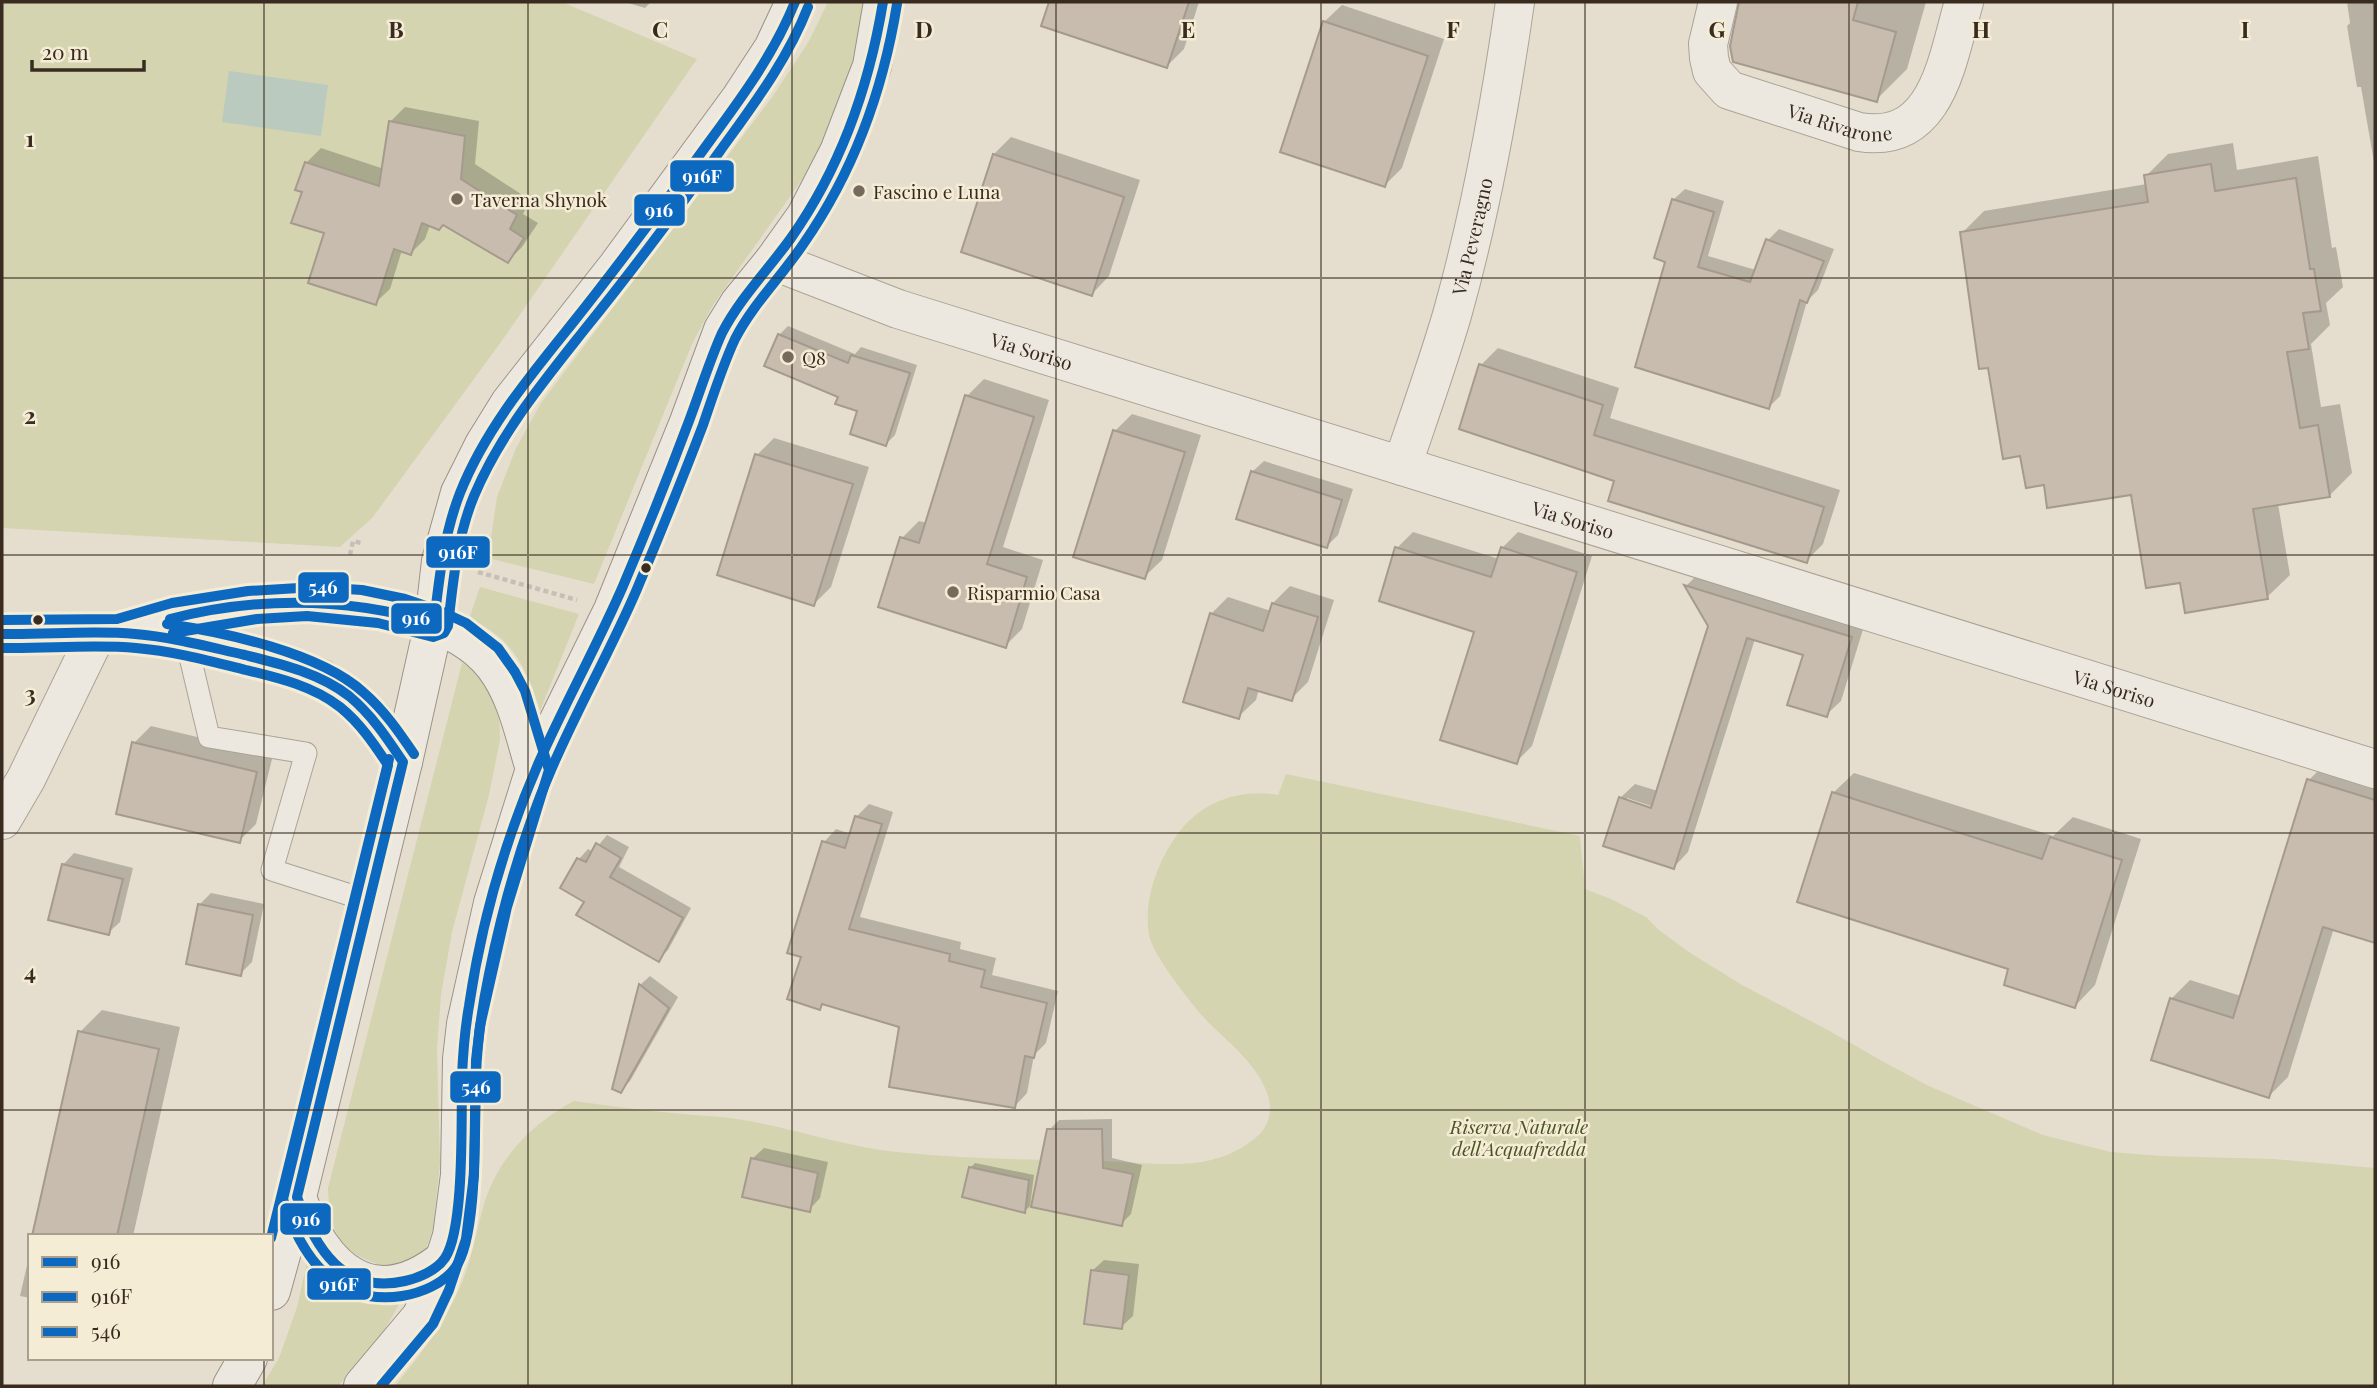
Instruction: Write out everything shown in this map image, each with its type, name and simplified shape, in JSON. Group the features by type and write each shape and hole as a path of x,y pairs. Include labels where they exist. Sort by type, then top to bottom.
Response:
{"main road":[{"path":"273,1284 297,1197 403,762 434,623 441,561 460,493 484,444 510,403 624,257 741,98 773,49 795,2"},
{"path":"363,1386 421,1317 446,1258 457,1208 462,1059 470,999 504,861 535,769 613,610 723,330 819,194 848,130 872,66 883,2"},
{"name":"Via Peveragno","path":"1402,466 1440,353 1469,250 1493,136 1516,2"},
{"name":"Via Rivarone","path":"1718,2 1708,44 1709,58 1712,71 1729,90 1872,135 1901,128 1928,108 1942,77 1964,2"},
{"name":"Via Soriso","path":"774,261 898,309 2375,769"},
{"path":"2,820 108,633 174,617 250,605 340,601 370,605 434,623 474,645 495,666 512,697 535,769"},
{"path":"2,634 108,633 186,640 288,666 340,690 373,719 403,762"},
{"path":"297,1197 310,1232 323,1252 343,1272 356,1279 385,1284 402,1282 425,1274 446,1258"},
{"path":"232,1386 247,1360"}],"lane":[{"path":"186,640 209,737 306,753 272,870 369,901"}],"path":[{"path":"350,555 353,541 361,543"},
{"path":"474,571 582,601"}],"green space":[{"path":"2,2 562,2 697,59 501,342 373,517 340,547 2,528"},
{"path":"828,2 867,2 862,42 816,160 713,305 692,344 594,584 488,558 497,497 516,448 541,403 773,96 809,41"},
{"path":"480,587 579,614 540,711 529,680 516,655 497,635 469,619"},
{"path":"462,663 480,671 499,712 500,740 489,795 452,932 441,995 437,1049 440,1163 433,1229 424,1255 395,1269 363,1258 343,1243 332,1221 328,1188"},
{"name":"Riserva Naturale dell'Acquafredda","path":"1286,774 1580,836 1585,889 1646,917 1689,952 1742,985 1891,1066 1929,1086 2043,1135 2111,1152 2274,1159 2375,1168 2375,1386 395,1386 434,1334 458,1292 470,1259 484,1204 498,1172 518,1143 544,1120 574,1101 731,1118 877,1149 948,1156 1184,1164 1219,1158 1247,1144 1260,1134 1267,1122 1270,1109 1268,1095 1247,1061 1201,1015 1165,968 1149,935 1148,908 1154,880 1165,854 1189,821 1211,805 1237,795 1278,795"},
{"path":"309,1253 401,1301 376,1345 338,1386 262,1386 279,1358 297,1307"}],"shaded area":[{"path":"229,71 328,85 321,136 222,122"}],"building":[{"path":"1049,2 1189,2 1167,68 1041,26"},
{"path":"1739,2 1858,2 1853,20 1896,32 1877,102 1733,62 1730,46"},
{"path":"1323,21 1428,56 1385,187 1280,152"},
{"path":"389,121 465,136 461,179 517,215 510,229 524,238 508,263 443,225 439,230 422,223 411,255 394,249 376,305 308,283 324,233 291,223 302,192 295,190 305,162 379,186"},
{"path":"993,154 1124,197 1092,296 961,252"},
{"path":"2211,164 2215,191 2296,178 2310,269 2314,269 2321,311 2303,313 2309,349 2287,352 2300,428 2318,425 2330,497 2253,509 2268,599 2185,613 2180,583 2146,588 2131,495 2047,508 2044,485 2026,488 2020,456 2003,459 1988,368 1979,369 1960,232 2148,202 2144,175"},
{"path":"1672,199 1714,212 1698,267 1750,282 1766,239 1824,261 1807,303 1800,300 1769,409 1635,367 1665,262 1654,258"},
{"path":"778,334 848,363 851,355 910,373 886,446 850,434 857,411 835,404 838,397 764,366"},
{"path":"1479,364 1603,405 1594,435 1824,507 1807,563 1608,501 1614,481 1459,429"},
{"path":"965,395 1034,417 987,564 1027,577 1006,648 878,607 900,537 919,543"},
{"path":"1113,430 1185,452 1145,579 1073,557"},
{"path":"755,454 853,484 814,606 717,575"},
{"path":"1251,471 1342,500 1327,548 1236,519"},
{"path":"1395,547 1491,577 1501,547 1577,572 1517,764 1440,740 1474,632 1379,601"},
{"path":"1684,585 1852,637 1827,717 1787,705 1803,655 1747,638 1674,869 1603,846 1619,797 1651,808 1708,626"},
{"path":"1272,603 1318,617 1292,701 1248,688 1239,719 1183,702 1210,613 1263,631"},
{"path":"132,742 257,772 240,843 116,814"},
{"path":"2307,779 2375,800 2375,943 2323,927 2269,1098 2151,1060 2170,998 2233,1018"},
{"path":"1832,792 2042,859 2050,837 2122,860 2075,1008 2004,985 2008,969 1797,902"},
{"path":"855,816 882,824 849,929 950,954 949,961 985,970 981,987 1047,1003 1034,1058 1025,1056 1015,1108 889,1087 899,1027 822,1004 820,1010 787,999 801,957 787,953 822,841 845,848"},
{"path":"596,843 621,858 610,877 683,918 659,962 576,915 584,902 560,888 577,858 586,862"},
{"path":"62,864 123,879 109,935 48,920"},
{"path":"198,904 253,915 241,976 186,964"},
{"path":"639,984 669,1008 621,1093 612,1089"},
{"path":"78,1031 159,1049 117,1234 32,1234"},
{"path":"1047,1129 1102,1129 1103,1168 1133,1174 1122,1226 1031,1207"},
{"path":"751,1158 818,1173 810,1212 742,1197"},
{"path":"969,1167 1029,1180 1025,1213 962,1197"},
{"path":"1091,1270 1129,1275 1122,1329 1084,1324"}],"transit line":[{"name":"916","path":"170,619 236,606 302,603 368,608 434,623 450,524 460,493 482,447 524,384 624,257 733,108 767,57 795,2"},
{"name":"916","path":"2,634 102,632 149,635 245,655 286,666 325,681 357,703 385,735 403,762 297,1197 323,1250 348,1274 364,1281 383,1284 410,1280 433,1270 445,1258 456,1222 461,1170 464,1041 480,944 516,821 549,740 623,586 722,333 737,308 809,211 838,155 870,65 883,2"},
{"name":"916F","path":"2,648 102,646 150,649 271,676 307,688 330,700 354,720 377,749 388,765 283,1199 300,1240 311,1258 324,1273 340,1285 358,1293 379,1297 402,1296 417,1293 444,1279 455,1268 463,1253 468,1231 474,1176 477,1063 482,1012 501,922 531,820 561,747 637,589 735,339 750,314 822,216 852,159 875,99 897,4"},
{"name":"916F","path":"173,633 257,619 307,616 378,623 433,637 444,633 448,626 463,527 474,496 496,451 538,389 654,241 757,99 790,46 808,7"},
{"name":"546","path":"2,620 117,619 172,603 248,591 315,587 362,590 405,599 466,623 498,648 525,691 549,770 507,907 480,1026 476,1060 474,1175 466,1239 449,1290 433,1324 381,1386"},
{"name":"546","path":"167,624 270,646 297,655 345,678 371,699 414,754"},
{"name":"546","path":"272,1234 389,759"}],"place":[{"name":"Fascino e Luna","path":"859,191"},
{"name":"Taverna Shynok","path":"457,199"},
{"name":"Q8","path":"788,357"},
{"name":"Risparmio Casa","path":"953,592"}]}
